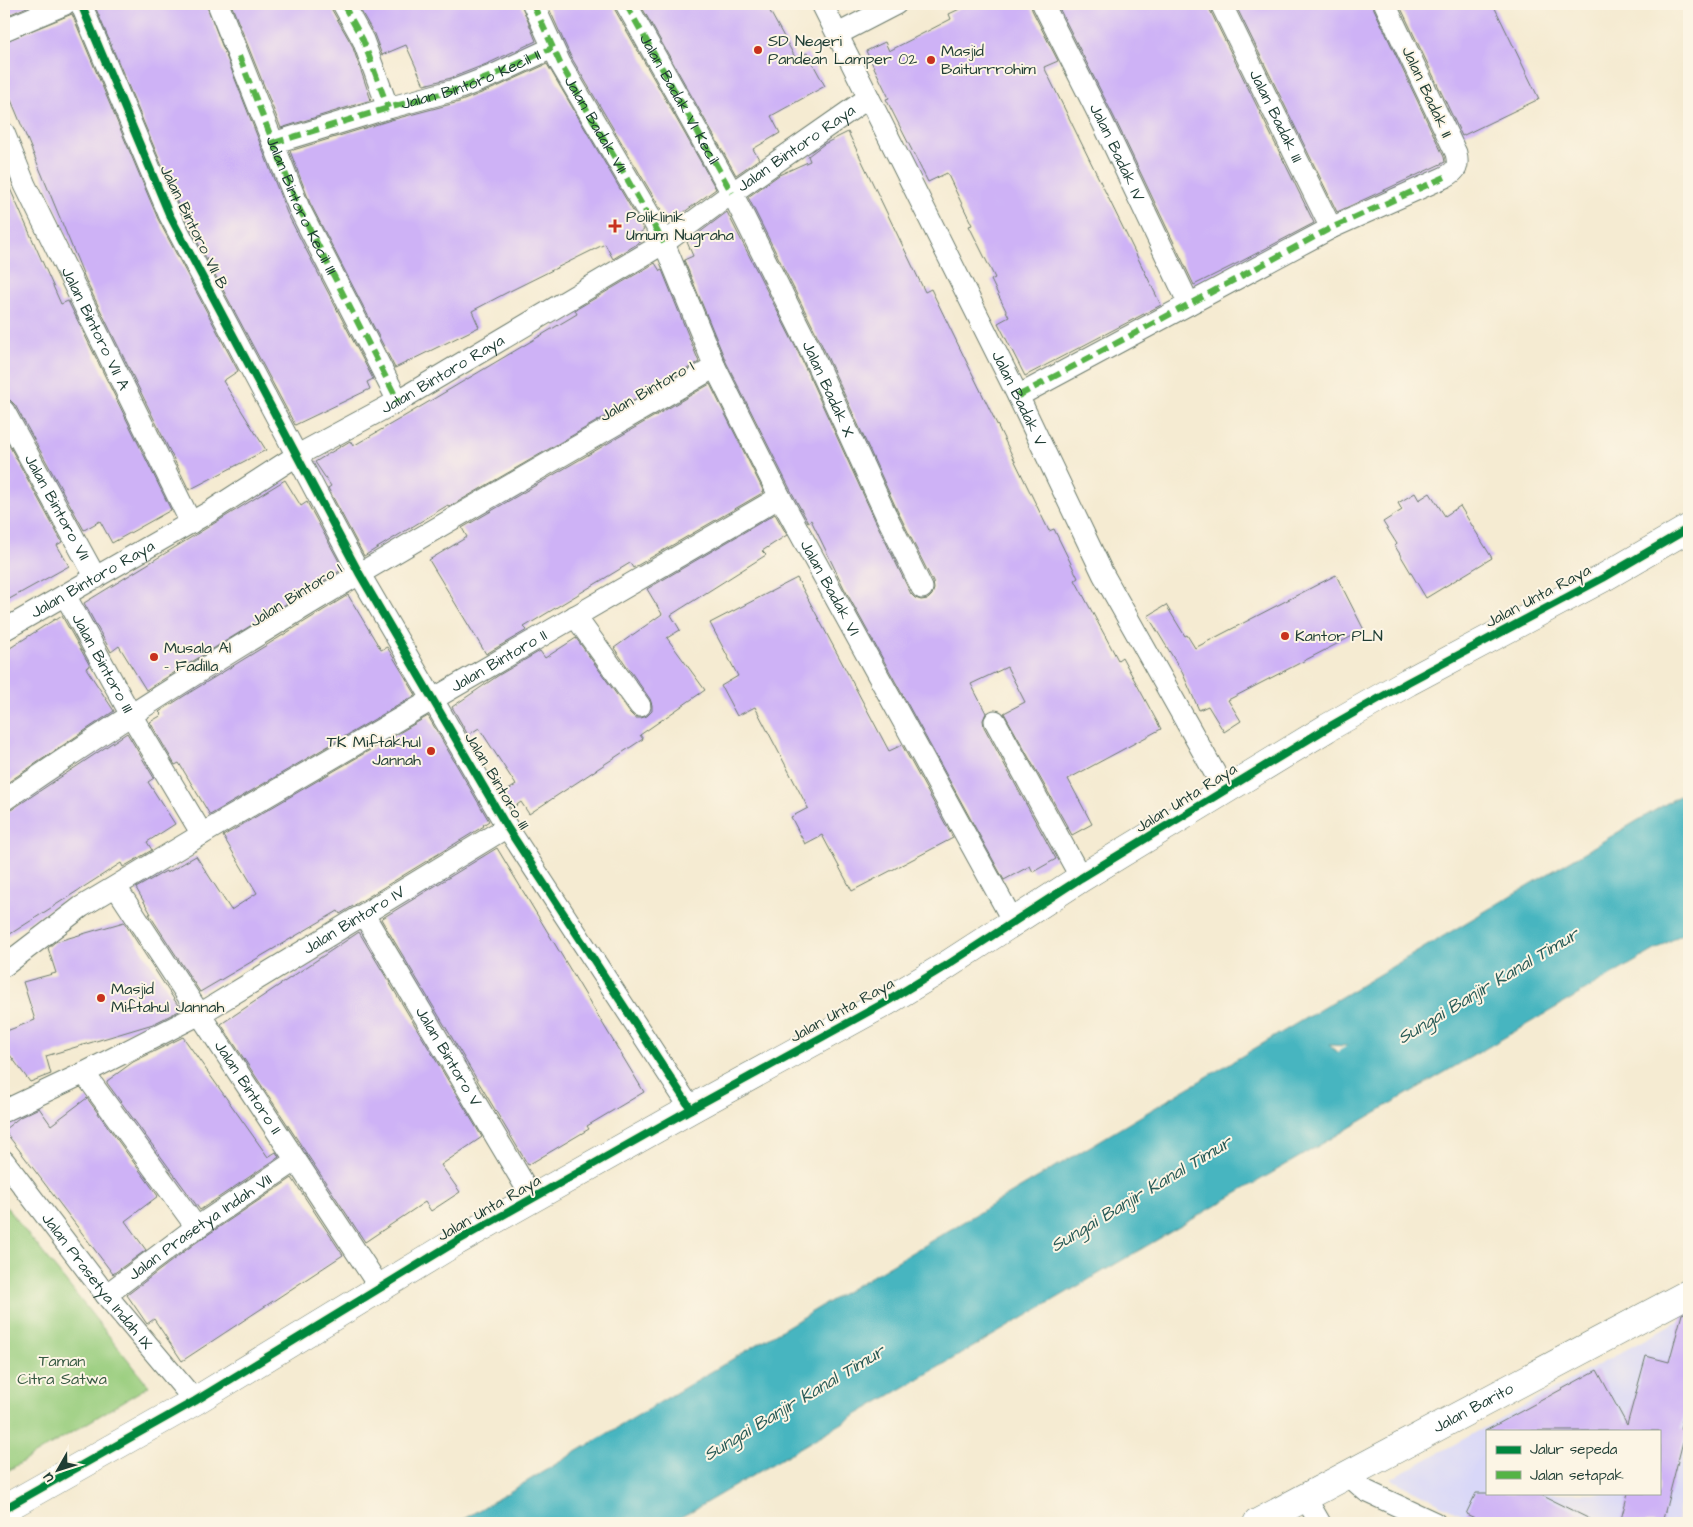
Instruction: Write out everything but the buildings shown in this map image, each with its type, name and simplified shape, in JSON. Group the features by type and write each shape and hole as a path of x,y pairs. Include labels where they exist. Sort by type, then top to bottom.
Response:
{"street":[{"path":"4,30 65,4"},
{"name":"Jalan Bintoro VII B","path":"81,4 169,214 296,456"},
{"name":"Jalan Bintoro Kecil III","path":"218,4 299,208 398,401"},
{"name":"Jalan Bintoro Kecil II","path":"343,4 363,40 388,108"},
{"name":"Jalan Badak VII","path":"532,4 552,48 664,243"},
{"name":"Jalan Badak VI Kecil","path":"626,4 732,192"},
{"name":"Jalan Badak V","path":"822,4 1018,396 1103,574 1225,791"},
{"path":"838,34 896,4"},
{"name":"Jalan Badak IV","path":"1043,4 1103,123 1189,304"},
{"name":"Jalan Badak III","path":"1221,4 1330,228"},
{"name":"Jalan Badak II","path":"1330,228 1445,177 1456,170 1458,166 1456,153 1385,4"},
{"name":"Jalan Bintoro Kecil II","path":"273,143 455,90 494,75 552,48"},
{"name":"Jalan Bintoro Raya","path":"4,630 191,522 296,456 398,401 664,243 732,192 868,98"},
{"name":"Jalan Bintoro VII A","path":"4,133 25,185 191,522"},
{"name":"Jalan Badak X","path":"732,192 809,347 878,498 922,588"},
{"path":"1018,396 1330,228"},
{"name":"Jalan Badak VI","path":"664,243 715,367 780,497 1014,923"},
{"name":"Jalan Bintoro I","path":"4,799 131,714 359,573 715,367"},
{"name":"Jalan Bintoro VII","path":"4,411 96,578"},
{"name":"Jalan Bintoro III","path":"296,456 359,573 507,827 691,1109"},
{"name":"Jalan Bintoro II","path":"4,966 80,907 780,497"},
{"name":"Jalan Unta Raya","path":"4,1509 194,1401 457,1241 886,1002 1014,923 1081,878 1327,728 1408,682 1603,578 1689,528"},
{"name":"Jalan Bintoro III","path":"65,595 131,714 202,834"},
{"path":"574,616 640,706"},
{"path":"994,721 1081,878"},
{"name":"Jalan Bintoro IV","path":"4,1112 200,1014 507,827"},
{"name":"Jalan Bintoro II","path":"116,887 380,1288"},
{"name":"Jalan Bintoro V","path":"364,915 533,1199"},
{"path":"84,1073 197,1228"},
{"name":"Jalan Prasetya Indah IX","path":"4,1161 106,1295 194,1401"},
{"name":"Jalan Prasetya Indah VII","path":"106,1295 197,1228 295,1161"},
{"name":"Jalan Barito","path":"1257,1523 1689,1293"},
{"path":"1348,1475 1366,1491 1435,1523"},
{"path":"1305,1497 1320,1523"}],"shaded area":[{"path":"1689,1315 1689,1452 1677,1523 1478,1523 1391,1479"}],"green space":[{"name":"Taman Citra Satwa","path":"4,1204 149,1386 4,1473"}],"water":[{"path":"1689,790 1689,930 671,1523 457,1523","holes":["1358,1040 1370,1045 1349,1069 1297,1100 1289,1100 1316,1069 1328,1066 1338,1053 1329,1045 1348,1046"]}],"waterway":[{"name":"Sungai Banjir Kanal Timur","path":"1270,1117 1391,1044"}],"marked path":[{"path":"343,4 363,40 388,108"},
{"path":"533,4 560,63 664,243"},
{"path":"626,4 732,193"},
{"path":"273,143 455,90 494,75 552,48"},
{"path":"239,56 299,208 398,401"},
{"path":"1018,396 1331,228 1445,177"}],"cycle path":[{"path":"81,4 169,214 359,573 507,827 691,1109"},
{"path":"4,1509 195,1401 457,1241 886,1002 944,967 1081,878 1327,728 1408,682 1603,578 1689,528"}],"place":[{"name":"SD Negeri Pandean Lamper 02","path":"758,50"},
{"name":"Masjid Baiturrrohim","path":"931,60"},
{"name":"Poliklinik Umum Nugraha","path":"615,226"},
{"name":"Kantor PLN","path":"1285,636"},
{"name":"Musala Al - Fadilla","path":"154,657"},
{"name":"TK Miftakhul Jannah","path":"431,751"},
{"name":"Masjid Miftahul Jannah","path":"101,998"}]}
